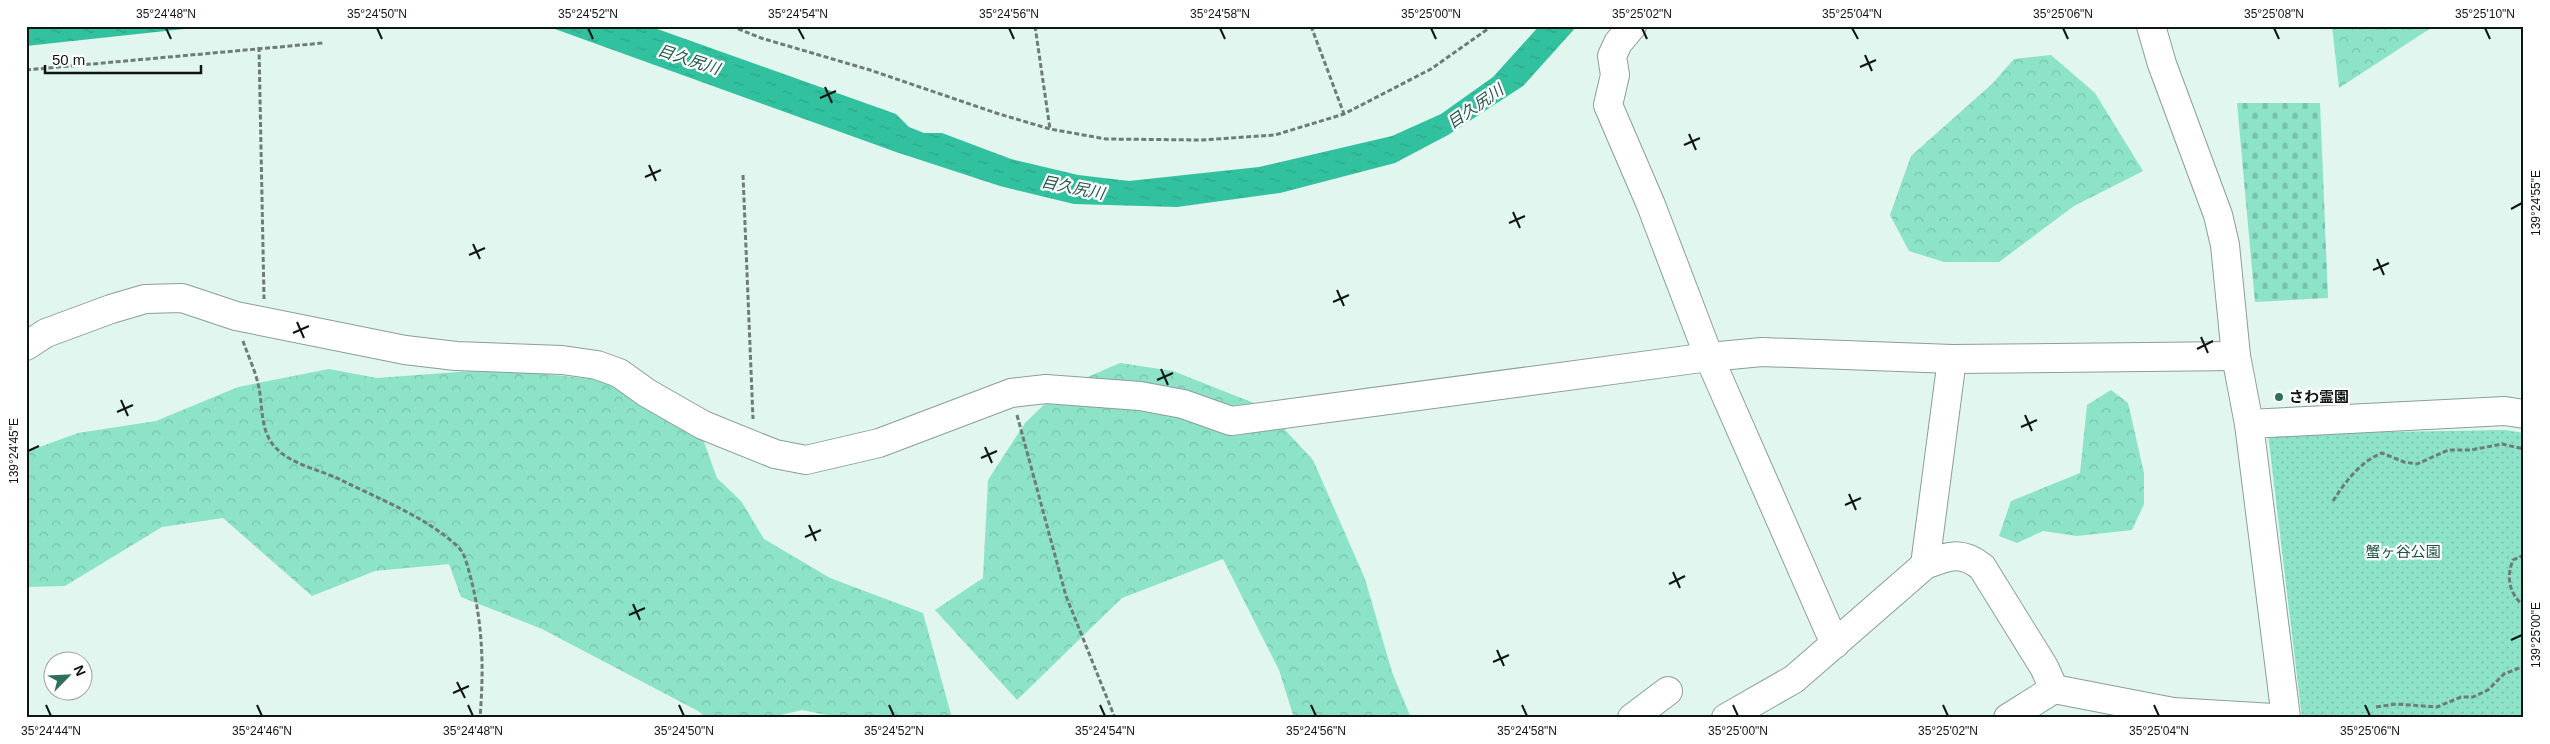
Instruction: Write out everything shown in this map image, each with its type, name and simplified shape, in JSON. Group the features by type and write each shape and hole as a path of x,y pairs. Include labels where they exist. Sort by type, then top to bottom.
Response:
{"street":[{"path":"1632,26 1618,43 1612,56 1615,75 1608,104 1651,204 1709,357 1835,644"},
{"path":"2151,26 2222,230 2236,356 2249,424 2286,718"},
{"path":"26,346 46,333 145,299 182,298 236,316 406,350 456,356 562,360 597,365 619,373 703,425 775,454 806,460 879,443 1011,392 1046,389 1140,396 1183,404 1231,421 1709,357 1762,352 1952,359 2236,356"},
{"path":"1925,565 1952,359"},
{"path":"2249,424 2505,411 2524,414"},
{"path":"1726,718 1794,679 1925,565 1956,556 1970,557 1982,567 2044,667 2054,690"},
{"path":"2008,718 2054,690 2173,712 2273,718"},
{"path":"1632,718 1668,691"}],"path":[{"path":"731,26 761,38 870,70 996,113 1050,129 1106,139 1201,140 1275,135 1344,114 1432,69 1492,26"},
{"path":"1035,26 1050,129"},
{"path":"1311,26 1344,114"},
{"path":"26,70 259,47 323,43"},
{"path":"259,47 265,322"},
{"path":"743,175 754,444"},
{"path":"236,316 259,387 262,415 267,434 276,449 296,461 322,471 422,522 457,545 465,557 479,607 483,680 480,718"},
{"path":"1011,392 1066,596 1115,718"},
{"path":"2333,501 2343,486 2370,457 2382,453 2404,462 2418,464 2448,450 2471,450 2502,444 2524,449"},
{"path":"2524,555 2513,560 2508,571 2510,584 2516,600 2524,606"},
{"path":"2376,707 2400,704 2438,707 2461,697 2473,697 2488,690 2504,674 2524,666"}],"green space":[{"path":"2332,26 2434,26 2339,88"},
{"path":"2051,55 2095,93 2143,171 2074,206 1999,262 1944,262 1909,251 1890,215 1911,156 1992,84 2014,59"},
{"path":"2237,103 2320,103 2328,298 2255,302"},
{"path":"1120,363 1173,371 1264,407 1313,460 1365,579 1392,672 1411,718 1294,718 1279,670 1223,559 1122,598 1017,700 935,610 983,578 988,480 1025,423 1060,389"},
{"path":"329,369 377,378 499,369 592,379 653,397 700,431 717,478 741,501 764,539 830,578 923,613 952,718 842,718 802,710 768,718 707,718 698,711 542,629 461,597 449,564 375,571 312,596 223,518 162,527 65,586 26,587 26,452 78,433 156,421 238,387"},
{"path":"2111,390 2128,403 2144,473 2144,504 2132,530 2077,536 2043,531 2017,543 1999,536 2011,501 2080,473 2087,405"},
{"name":"蟹ヶ谷公園","path":"2505,430 2524,433 2524,715 2503,718 2302,718 2268,434"}],"water":[{"path":"26,26 212,26 26,46"},
{"name":"目久尻川","path":"542,26 649,26 896,114 909,127 924,133 942,133 1011,159 1078,175 1129,181 1259,167 1392,136 1441,114 1493,77 1539,26 1577,26 1523,86 1448,135 1395,163 1280,193 1177,207 1074,204 1000,186 896,152 555,29"}],"place":[{"name":"さわ霊園","path":"2279,397"}]}
